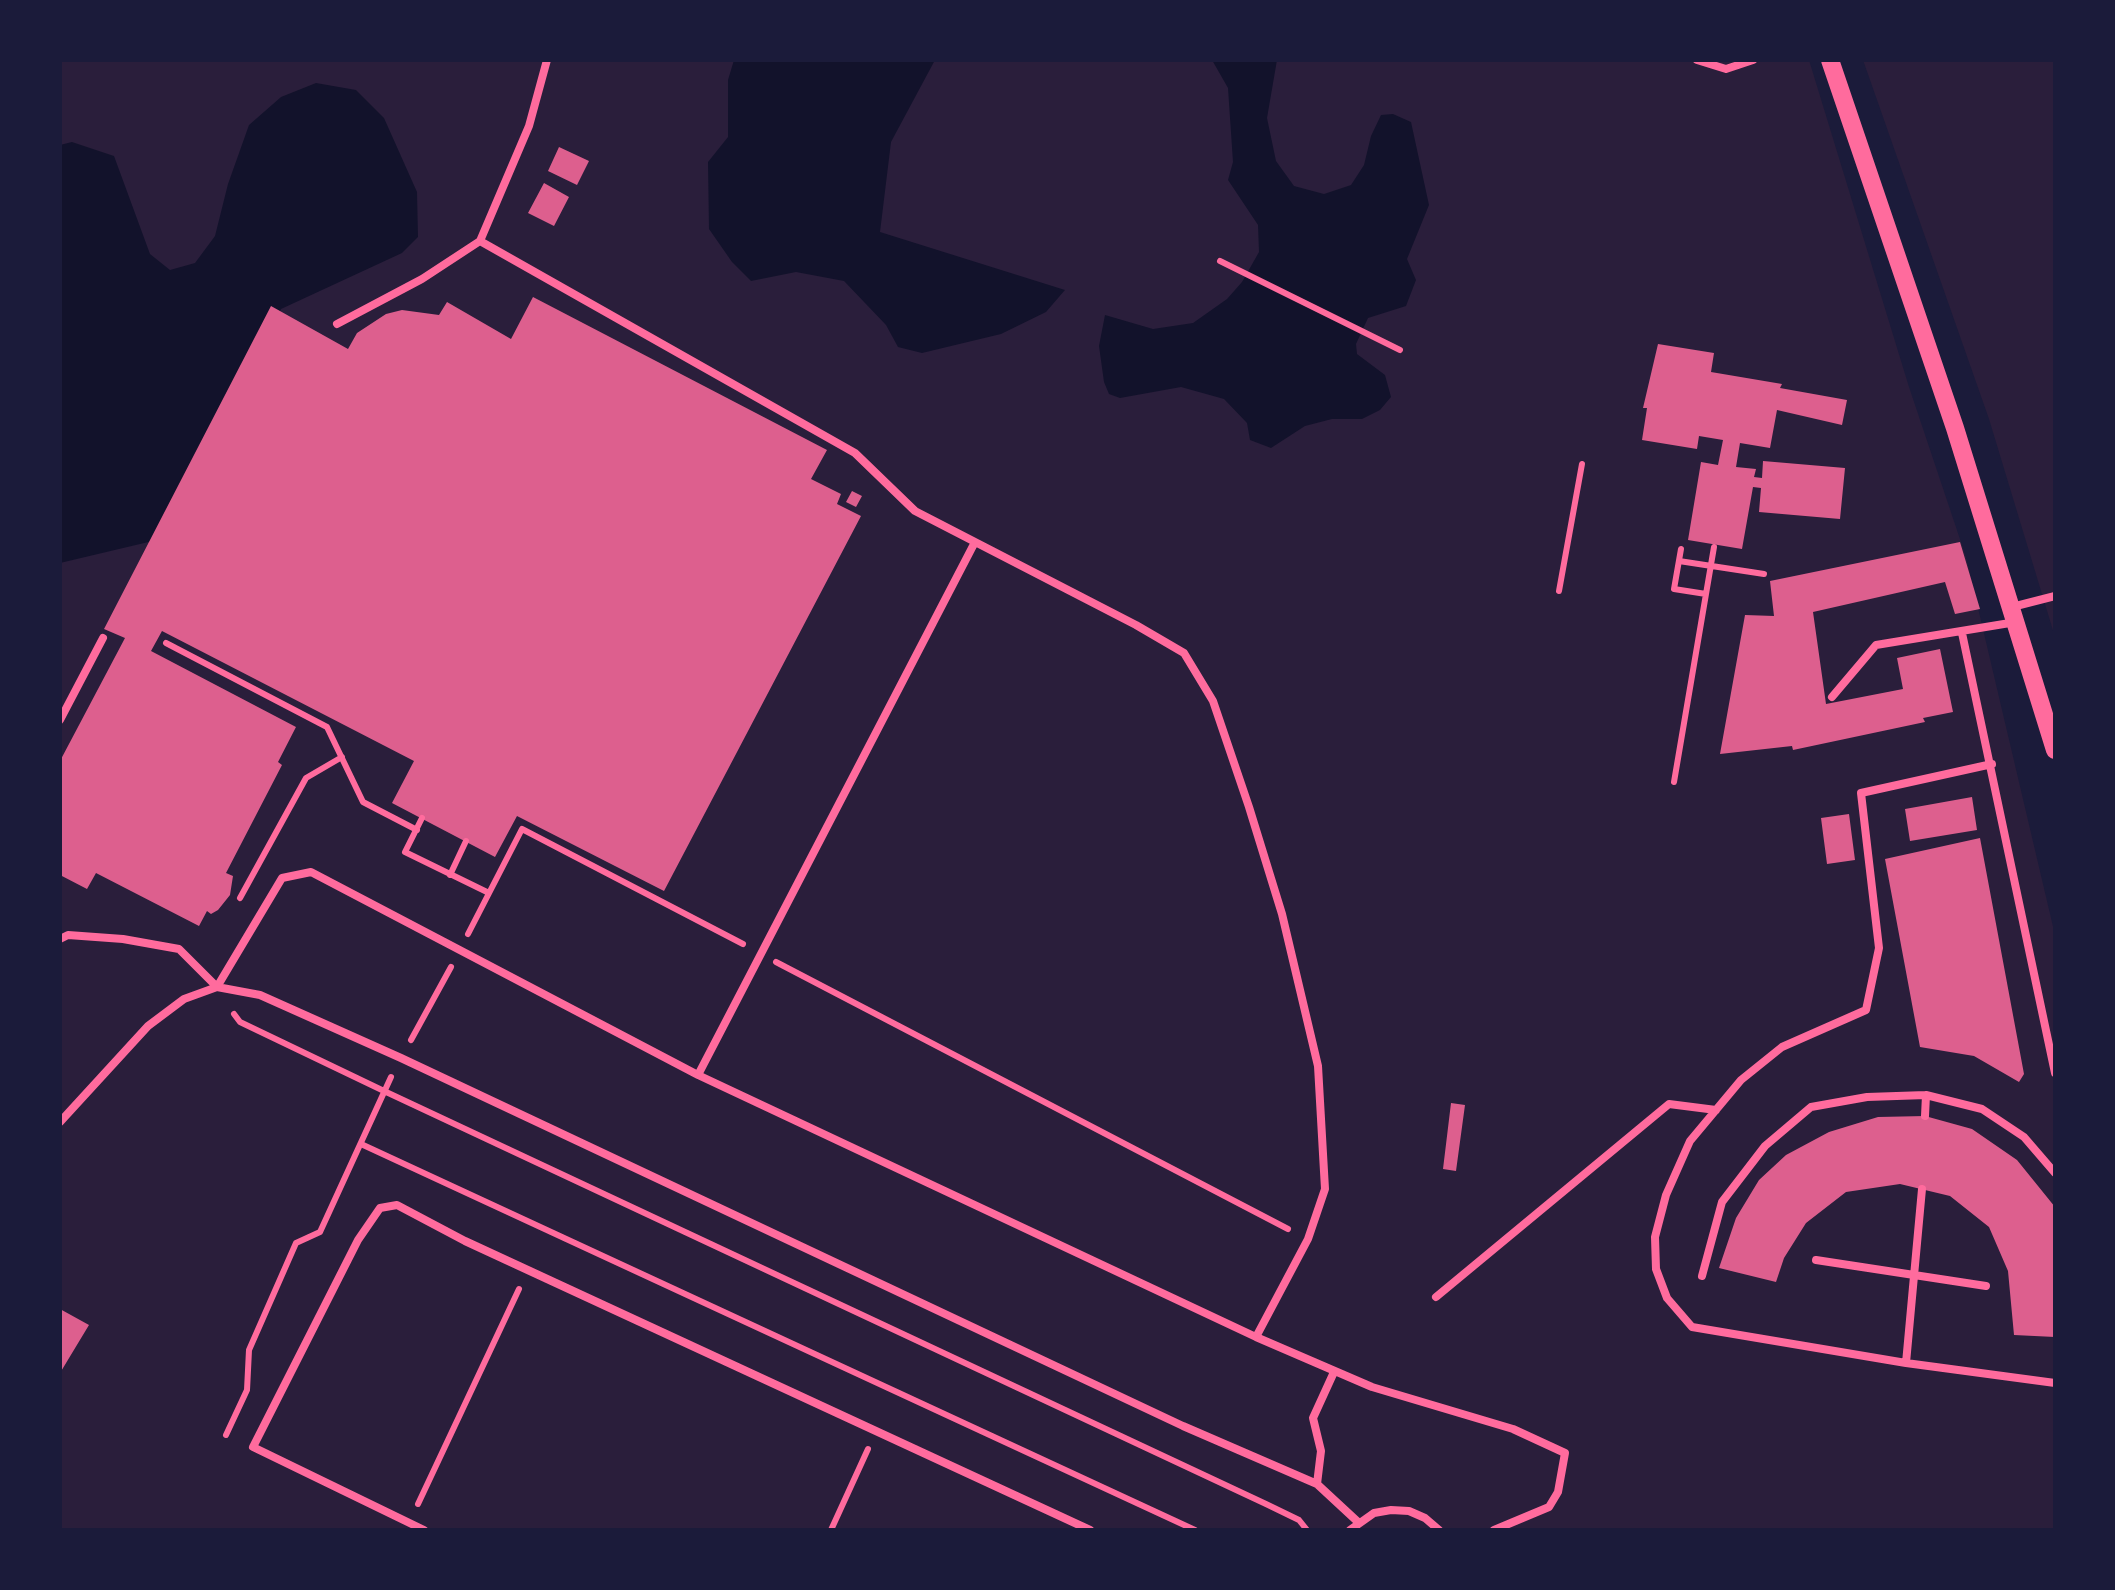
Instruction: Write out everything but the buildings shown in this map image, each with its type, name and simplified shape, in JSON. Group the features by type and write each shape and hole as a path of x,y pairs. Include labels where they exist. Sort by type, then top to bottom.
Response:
{"street":[{"path":"1830,60 1955,428 2055,750"}],"lane":[{"path":"337,324 422,279 480,240 530,126 546,60"},
{"path":"1697,60 1726,69 1752,60"},
{"path":"480,240 855,453 915,511 1184,654 1213,701 1282,914 1318,1066 1325,1189 1308,1239 1256,1337"},
{"path":"698,1076 975,542"},
{"path":"1832,697 1876,645 1962,632 2055,596"},
{"path":"1962,632 2055,1073"},
{"path":"60,720 103,638"},
{"path":"1992,764 1861,793 1878,948 1866,1010 1782,1047 1740,1080 1690,1141 1666,1195 1655,1237 1656,1269 1667,1298 1692,1328 1906,1363 2055,1382"},
{"path":"218,988 282,878 312,872 698,1076 1256,1337 1372,1387 1513,1428 1565,1452 1558,1492 1549,1507 1494,1530"},
{"path":"60,939 68,935 124,939 179,949 218,988"},
{"path":"60,1122 148,1026 184,999 218,988 260,995 1316,1484 1358,1522"},
{"path":"1925,1116 1926,1095"},
{"path":"1702,1276 1722,1202 1765,1146 1810,1107 1867,1098 1926,1095 1982,1109 2024,1137 2055,1173"},
{"path":"1436,1297 1668,1104 1716,1110"},
{"path":"1906,1363 1922,1189"},
{"path":"424,1530 252,1448 358,1240 380,1208 397,1205 528,1270 1090,1530"},
{"path":"1816,1260 1986,1286"},
{"path":"1316,1484 1320,1451 1314,1418 1334,1372"},
{"path":"1350,1530 1358,1522 1392,1510 1409,1511 1439,1530"}],"path":[{"path":"1220,261 1400,350"},
{"path":"1559,592 1582,464"},
{"path":"1674,782 1714,547"},
{"path":"1681,548 1674,588 1706,594"},
{"path":"1679,561 1764,574"},
{"path":"166,643 327,727 363,802 416,830"},
{"path":"234,909 306,778 342,756"},
{"path":"422,818 405,852 489,894 522,829 1308,1239"},
{"path":"450,874 466,841"},
{"path":"218,988 240,1022 1300,1520 1307,1530"},
{"path":"226,1435 248,1390 249,1350 296,1243 320,1232 384,1092 435,998"},
{"path":"361,1144 1195,1530"},
{"path":"408,1523 528,1270"},
{"path":"831,1530 877,1430"}],"shaded area":[{"path":"60,60 1809,60 1909,387 1966,557 2055,935 2055,1530 60,1530"},
{"path":"734,60 935,60 891,142 880,232 1065,290 1046,312 1001,334 922,353 898,347 886,325 844,281 796,272 751,281 709,229 708,162 728,137 728,80"},
{"path":"1212,60 1277,60 1267,118 1276,161 1294,186 1324,194 1351,185 1364,165 1381,115 1393,114 1411,122 1429,205 1407,259 1416,280 1406,306 1368,318 1356,344 1357,354 1385,375 1391,397 1380,410 1362,419 1332,419 1305,426 1271,448 1250,440 1247,423 1224,399 1181,387 1120,398 1109,394 1104,382 1099,346 1105,315 1153,329 1193,323 1227,299 1259,252 1258,225 1228,180 1233,162 1228,88"},
{"path":"1863,60 2055,60 2055,637 1989,419"},
{"path":"316,83 356,90 384,118 417,192 418,237 402,253 281,309 178,535 60,563 60,145 72,142 114,156 150,254 170,270 195,263 215,236 249,125 281,97"}]}
